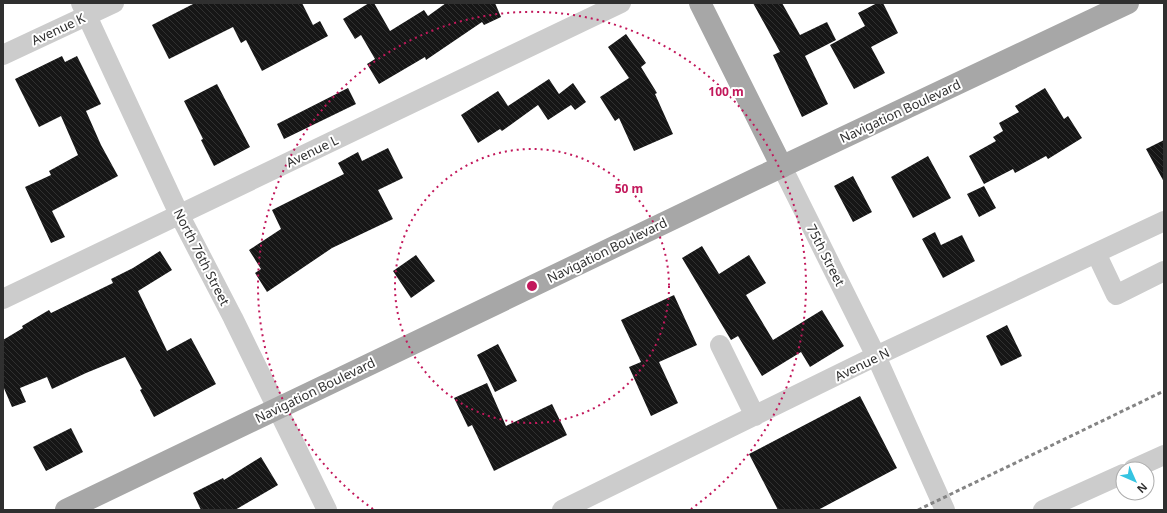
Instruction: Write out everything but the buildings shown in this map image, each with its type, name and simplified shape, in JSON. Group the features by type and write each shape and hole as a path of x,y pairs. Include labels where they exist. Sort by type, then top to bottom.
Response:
{"main road":[{"name":"75th Street","path":"700,3 782,167"},
{"name":"Navigation Boulevard","path":"66,510 278,407 1128,3"}],"street":[{"name":"Avenue K","path":"3,55 84,9 114,3"},
{"name":"Avenue L","path":"3,299 621,3"},
{"name":"North 76th Street","path":"84,9 179,214 278,407 327,510"},
{"name":"75th Street","path":"782,167 876,356 945,510"},
{"name":"Avenue N","path":"562,510 876,356 1164,221"},
{"path":"1096,253 1116,295 1164,271"},
{"path":"720,345 755,416"},
{"path":"1151,461 1164,455"},
{"path":"1043,510 1115,478"}],"railway":[{"path":"918,510 1164,391"}]}
